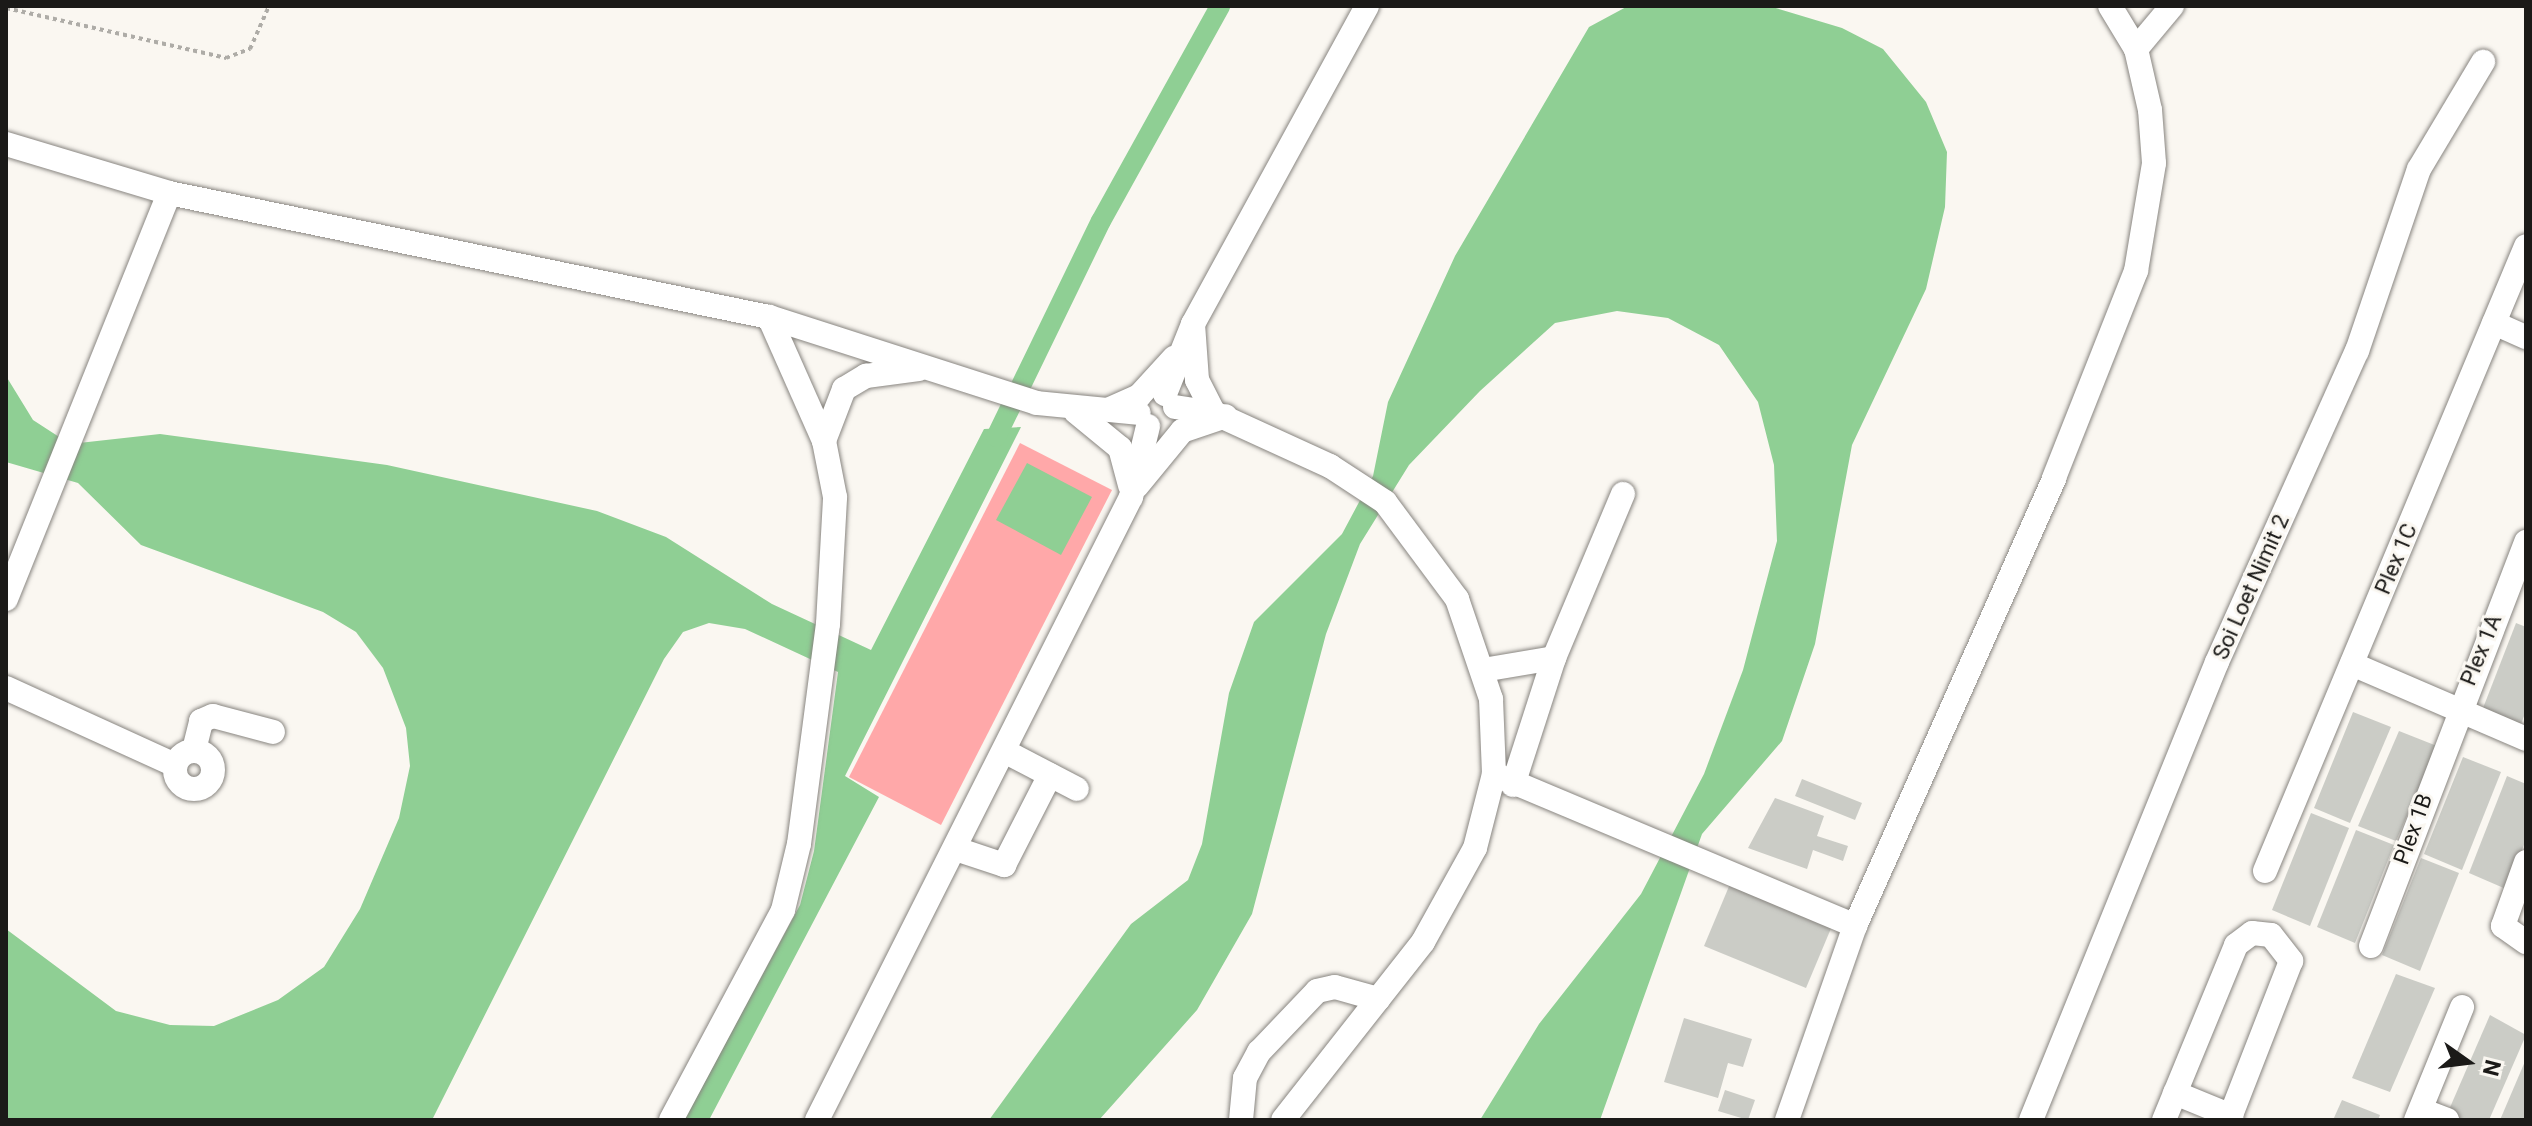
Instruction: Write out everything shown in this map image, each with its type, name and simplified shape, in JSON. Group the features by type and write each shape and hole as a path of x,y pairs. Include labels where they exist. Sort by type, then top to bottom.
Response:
{"street":[{"path":"6,144 169,193 769,317 1037,403 1144,420 1166,427 1183,348 1193,324 1367,6"},
{"path":"1787,1120 1855,926 2060,463 2136,271 2154,163 2136,49 2110,6"},
{"path":"2136,49 2172,6"},
{"name":"Soi Loet Nimit 2","path":"2031,1120 2217,662 2357,351 2419,169 2483,62"},
{"path":"6,599 70,433 169,193"},
{"name":"Plex 1C","path":"2265,871 2526,246"},
{"path":"671,1120 783,910 799,844 828,624 835,497 824,441 769,317"},
{"path":"2494,323 2526,337"},
{"path":"1193,324 1197,380 1220,414"},
{"path":"1082,412 1129,403 1183,348"},
{"path":"824,441 844,389 866,376 925,368"},
{"path":"1170,400 1220,414 1330,466 1391,510 1457,599 1483,670 1504,780"},
{"path":"1082,412 1120,448 1132,494"},
{"path":"817,1120 1132,494 1182,431 1220,414"},
{"path":"1132,494 1144,420"},
{"path":"1283,1120 1378,999 1453,893 1504,780 1623,494"},
{"name":"Plex 1A","path":"2455,713 2526,542"},
{"path":"1483,670 1554,658"},
{"path":"2352,664 2455,713 2526,739"},
{"path":"6,688 184,757 201,721 213,716 273,732"},
{"name":"Plex 1B","path":"2371,946 2455,713"},
{"path":"1004,751 1077,789"},
{"path":"956,849 1004,865 1050,775"},
{"path":"1504,780 1661,848 1708,864 1855,926"},
{"path":"2526,862 2503,926 2526,942"},
{"path":"2164,1120 2175,1093 2236,945 2252,933 2271,935 2285,945 2291,961 2230,1118 2175,1093"},
{"path":"1241,1120 1245,1078 1259,1052 1317,991 1335,987 1378,999"},
{"path":"2447,1120 2418,1115 2462,1007"}],"path":[{"path":"6,8 226,58 250,49 269,6"}],"shaded area":[{"path":"1628,6 1769,6 1842,28 1883,49 1926,102 1947,152 1945,207 1926,289 1852,445 1815,644 1782,741 1702,834 1600,1120 1480,1120 1539,1024 1641,894 1704,774 1743,670 1777,541 1774,465 1758,402 1719,345 1668,318 1617,311 1555,323 1480,391 1409,465 1360,544 1326,634 1252,914 1197,1010 1099,1120 989,1120 1131,924 1188,880 1202,844 1229,693 1254,622 1342,534 1373,476 1388,402 1455,256 1589,27"},
{"path":"6,376 33,420 70,444 160,434 387,465 597,511 666,537 772,604 871,650 984,429 1021,427 845,776 879,797 709,1120 684,1120 800,905 814,851 838,672 745,629 709,623 683,632 664,659 432,1120 6,1120 6,929 116,1011 170,1025 214,1026 278,1000 324,967 360,909 399,818 410,766 406,728 383,668 356,632 323,612 141,545 78,483 6,462"},
{"path":"1020,443 1112,490 941,825 849,777"},
{"path":"1027,463 1092,497 1061,555 996,520"}],"building":[{"path":"2516,623 2526,627 2526,711 2516,737 2478,721"},
{"path":"2353,712 2391,727 2350,823 2314,808"},
{"path":"2399,731 2437,746 2396,841 2358,826"},
{"path":"2463,757 2501,772 2462,870 2424,854"},
{"path":"2507,776 2526,784 2526,840 2506,889 2469,873"},
{"path":"1802,779 1862,803 1855,820 1795,796"},
{"path":"1775,798 1824,816 1817,836 1848,846 1843,861 1813,850 1807,869 1748,848"},
{"path":"2311,813 2349,828 2310,926 2272,910"},
{"path":"2356,830 2394,845 2355,943 2317,927"},
{"path":"2421,858 2459,873 2420,971 2382,955"},
{"path":"1730,884 1832,926 1806,988 1704,946"},
{"path":"2396,974 2435,988 2390,1092 2352,1078"},
{"path":"2490,1015 2526,1035 2489,1120 2445,1119"},
{"path":"1684,1018 1752,1039 1743,1067 1728,1063 1718,1098 1664,1082"},
{"path":"2526,1059 2526,1120 2500,1120"},
{"path":"1725,1090 1755,1100 1748,1120 1718,1111"},
{"path":"2342,1100 2380,1115 2378,1120 2333,1120"}],"waterway":[{"path":"996,437 1101,221 1220,6"}]}
